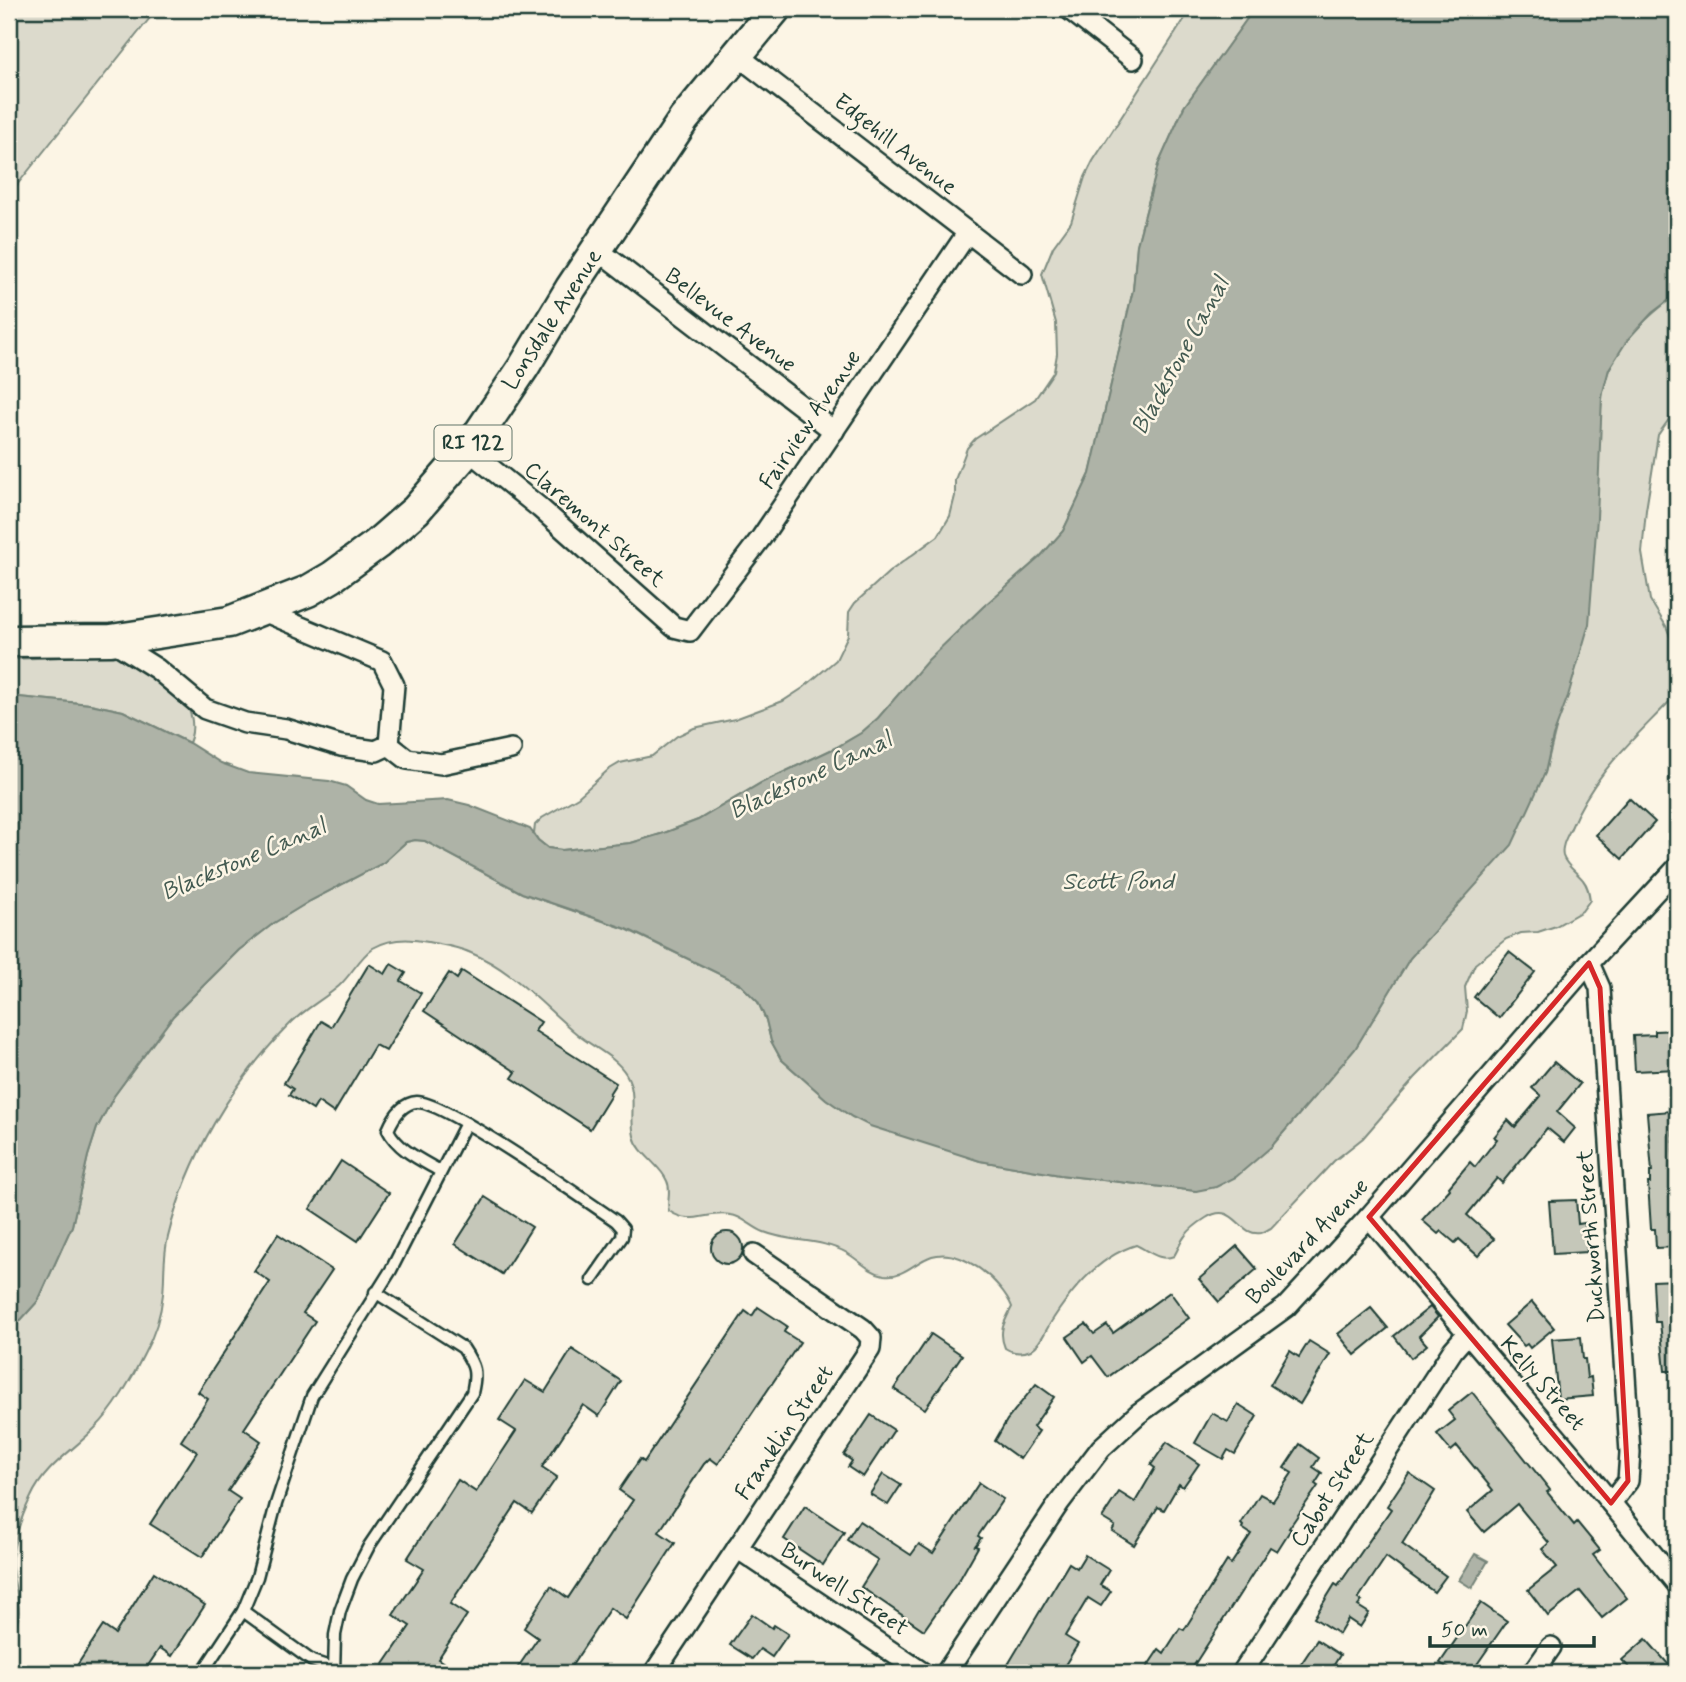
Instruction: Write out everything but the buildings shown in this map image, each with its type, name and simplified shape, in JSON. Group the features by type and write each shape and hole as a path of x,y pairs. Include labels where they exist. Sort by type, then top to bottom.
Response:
{"main road":[{"name":"Lonsdale Avenue","path":"9,641 111,640 229,622 263,611 320,584 377,544 416,510 468,450 684,119 775,9"}],"street":[{"path":"1069,9 1133,59"},
{"name":"Edgehill Avenue","path":"737,55 1022,274"},
{"name":"Fairview Avenue","path":"690,631 761,538 968,232"},
{"name":"Bellevue Avenue","path":"598,250 834,431"},
{"name":"Claremont Street","path":"468,450 540,508 674,627 690,631"},
{"path":"263,611 382,661 394,685 389,745"},
{"path":"111,640 158,669 205,709 245,723 286,729 341,746 376,751 389,745"},
{"path":"389,745 407,759 441,764 511,749"},
{"name":"Boulevard Avenue","path":"946,1673 1059,1503 1101,1448 1138,1415 1286,1307 1369,1217 1589,963 1677,868"},
{"name":"Duckworth Street","path":"1589,963 1600,988 1630,1454 1628,1481 1611,1503"},
{"name":"Kelly Street","path":"1369,1217 1677,1584"},
{"name":"Franklin Street","path":"654,1673 870,1349 871,1338 863,1329 754,1254"},
{"name":"Cabot Street","path":"1242,1673 1453,1350 1467,1334"},
{"name":"Burwell Street","path":"737,1548 923,1673"},
{"path":"1533,1673 1551,1647"}],"lane":[{"path":"440,1171 403,1149 392,1138 388,1130 392,1118 404,1107 417,1102 435,1106 466,1123 616,1221 623,1229 622,1237 592,1280"},
{"path":"202,1673 243,1611 257,1577 287,1469 312,1396 391,1270 466,1123"},
{"path":"243,1611 312,1661 334,1671 335,1635 340,1611 352,1579 369,1546 472,1393 476,1375 463,1348 375,1292"}],"highlighted area":[{"path":"1589,963 1600,988 1628,1481 1611,1503 1369,1217"}],"shaded area":[{"path":"9,9 157,9 9,195"},
{"path":"1191,9 1254,9 1184,107 1158,165 1137,245 1133,290 1090,474 1063,531 1040,557 983,607 929,660 878,718 861,733 761,783 698,820 664,833 631,843 562,850 548,848 534,833 535,825 578,797 608,770 620,763 652,756 677,736 694,728 735,719 783,701 803,688 836,660 848,635 849,612 855,603 889,572 938,536 950,516 955,496 955,480 967,448 975,439 1035,399 1054,371 1057,354 1056,323 1042,274 1053,247 1071,222 1093,161"},
{"path":"1677,294 1677,408 1658,435 1642,553 1650,600 1666,626 1677,653 1677,691 1602,775 1590,792 1566,839 1563,856 1585,882 1590,900 1582,911 1556,926 1506,939 1475,964 1465,987 1467,1011 1463,1029 1415,1078 1363,1138 1334,1161 1271,1228 1261,1233 1253,1233 1230,1216 1224,1213 1216,1214 1189,1231 1174,1256 1159,1257 1136,1245 1123,1250 1088,1274 1061,1307 1035,1347 1024,1352 1011,1351 1005,1348 1002,1332 1012,1307 990,1277 967,1261 943,1255 932,1256 903,1272 884,1275 837,1248 774,1235 735,1216 722,1214 685,1218 669,1211 669,1192 664,1175 636,1142 632,1089 626,1074 616,1062 577,1034 514,978 486,960 461,949 421,941 386,942 368,952 339,986 289,1025 249,1071 214,1123 176,1208 166,1244 161,1309 148,1347 109,1412 44,1476 25,1511 12,1557 19,1608 15,1627 9,1636 9,1333 38,1301 72,1226 97,1128 114,1096 173,1016 239,950 274,923 310,901 383,863 406,842 425,841 522,893 626,929 740,984 758,1002 771,1041 781,1059 826,1099 852,1117 980,1161 1060,1175 1196,1191 1271,1147 1355,1049 1410,958 1443,920 1545,773 1559,716 1606,378 1629,337 1647,318"},
{"path":"142,652 159,659 182,695 192,721 189,743 123,711 90,704 9,696 9,659"}],"water":[{"name":"Scott Pond","path":"1254,9 1677,9 1677,294 1652,313 1628,339 1609,369 1602,396 1589,624 1553,736 1545,773 1512,845 1410,958 1355,1049 1271,1147 1236,1177 1216,1187 1196,1191 1060,1175 980,1161 870,1126 826,1099 781,1059 771,1041 758,1002 740,984 627,929 522,893 425,841 415,840 406,842 383,863 274,923 239,950 173,1016 114,1096 97,1128 72,1226 38,1301 9,1333 9,696 90,704 123,711 189,743 221,763 248,773 329,781 346,786 366,800 378,804 448,800 469,805 530,829 548,848 562,850 631,843 664,833 698,820 761,783 837,747 861,733 878,718 928,660 1040,557 1063,531 1090,474 1133,290 1137,245 1158,165 1184,107"},
{"path":"1475,1554 1488,1561 1472,1588 1459,1580"}],"water label":[{"name":"Blackstone Canal","path":"1181,356"},
{"name":"Blackstone Canal","path":"811,776"},
{"name":"Blackstone Canal","path":"244,860"}]}
